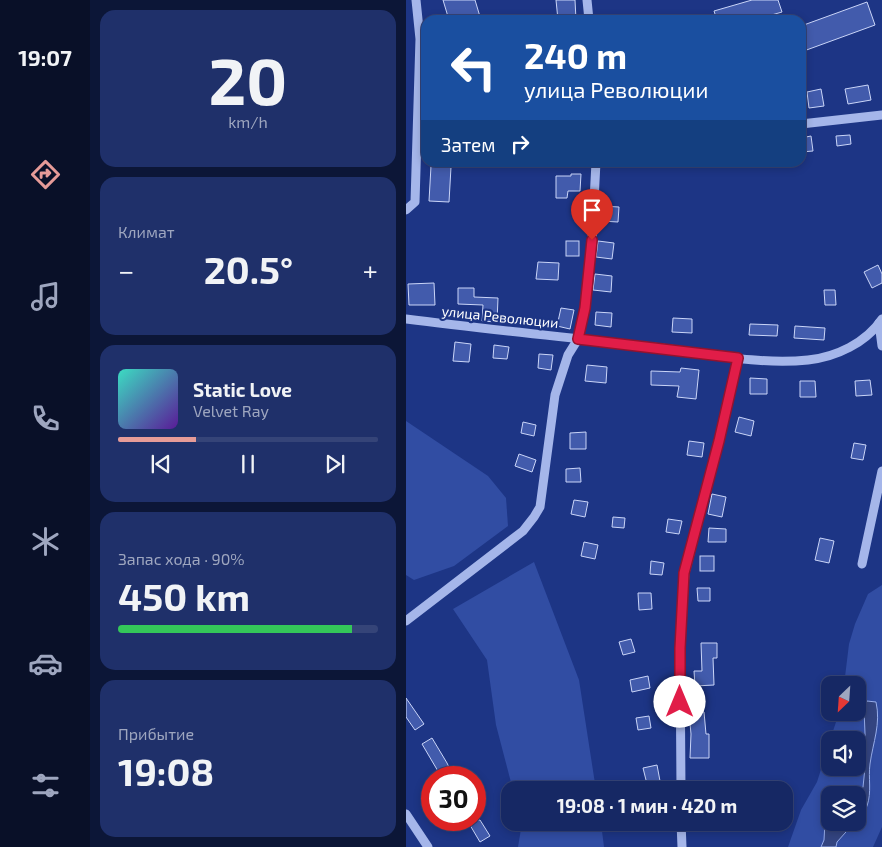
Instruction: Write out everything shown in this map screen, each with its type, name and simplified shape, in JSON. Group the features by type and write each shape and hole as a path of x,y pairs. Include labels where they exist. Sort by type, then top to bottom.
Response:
{"street":[{"path":"406,210 415,202 420,39 416,0"},
{"path":"587,0 588,15"},
{"path":"806,123 882,115"},
{"path":"406,621 523,531 540,507 555,394 565,363 578,339 585,308 592,240 596,167"},
{"name":"улица Революции","path":"406,319 738,358 789,361 809,360 828,356 857,342 880,321"},
{"name":"улица Революции","path":"880,321 882,346"},
{"path":"681,781 680,648 684,573 719,441 738,358"},
{"path":"862,564 882,471"},
{"path":"406,814 428,847"},
{"path":"681,831 682,847"}],"shaded area":[{"path":"406,421 488,476 506,498 508,526 454,566 414,580 406,575"},
{"path":"534,562 579,680 595,781 511,781 496,725 487,660 453,609"},
{"path":"882,585 882,827 873,847 836,847 837,842 847,831 866,831 866,808 870,790 870,764 878,718 876,702 866,758 866,731 833,731 836,721 866,721 866,676 845,676 849,644 868,594"},
{"path":"867,701 876,702 878,718 870,764 870,790 866,808 866,786 863,786 864,776 866,776 864,721 866,721"},
{"path":"821,769 821,776 864,776 863,786 821,786 821,831 824,831 821,847 788,847 801,810 817,782"},
{"path":"521,831 602,831 604,847 518,847"},
{"path":"824,831 847,831 837,842 836,847 821,847"}],"building":[{"path":"443,0 475,0 480,15 448,15"},
{"path":"556,0 575,0 576,15 558,15"},
{"path":"752,0 778,0 782,12 772,15 715,15 714,11"},
{"path":"867,2 875,25 806,50 806,24"},
{"path":"868,85 871,100 848,104 845,89"},
{"path":"821,89 824,106 809,108 807,92"},
{"path":"850,135 851,144 837,146 836,136"},
{"path":"811,136 813,151 806,152 806,137"},
{"path":"431,167 451,167 449,202 429,201"},
{"path":"571,174 581,174 580,191 568,191 567,198 556,198 556,176 571,176"},
{"path":"602,206 619,207 618,222 601,221"},
{"path":"566,241 579,241 579,256 566,256"},
{"path":"598,241 614,243 612,259 596,257"},
{"path":"538,262 559,263 558,280 536,279"},
{"path":"878,265 882,274 882,283 872,288 864,272"},
{"path":"595,274 612,276 611,292 593,290"},
{"path":"434,283 435,305 409,305 408,284"},
{"path":"458,288 474,288 474,297 498,298 497,322 482,321 483,305 458,304"},
{"path":"824,290 835,290 836,305 825,305"},
{"path":"561,308 574,310 570,329 557,326"},
{"path":"596,312 612,313 611,327 595,325"},
{"path":"673,318 692,319 692,333 672,332"},
{"path":"750,324 778,325 777,336 749,335"},
{"path":"795,326 825,328 824,340 794,338"},
{"path":"455,342 471,344 469,362 453,361"},
{"path":"494,345 509,347 507,359 493,358"},
{"path":"539,354 553,355 551,370 538,368"},
{"path":"587,365 607,367 606,383 585,381"},
{"path":"681,368 699,370 696,399 677,397 679,386 651,385 651,371 680,372"},
{"path":"750,378 767,379 767,394 750,394"},
{"path":"870,380 872,395 856,396 855,381"},
{"path":"800,381 815,381 816,397 800,397"},
{"path":"739,417 754,421 751,436 735,432"},
{"path":"523,422 536,425 534,436 521,433"},
{"path":"586,432 586,449 570,449 570,433"},
{"path":"689,441 704,443 702,457 687,455"},
{"path":"854,443 866,445 863,460 851,458"},
{"path":"519,454 536,460 532,472 515,466"},
{"path":"580,468 581,482 566,482 566,469"},
{"path":"712,494 726,497 722,517 708,514"},
{"path":"574,500 588,502 585,517 571,514"},
{"path":"613,517 625,518 624,528 612,527"},
{"path":"668,519 682,521 679,534 666,532"},
{"path":"709,528 726,529 726,542 708,542"},
{"path":"820,538 834,541 829,563 815,560"},
{"path":"584,542 598,545 595,559 581,556"},
{"path":"700,556 714,556 714,571 700,571"},
{"path":"651,561 664,563 662,575 650,574"},
{"path":"697,588 710,588 710,601 698,601"},
{"path":"638,593 651,593 652,609 639,610"},
{"path":"631,639 635,652 623,655 619,642"},
{"path":"701,643 717,643 717,658 713,658 714,685 695,686 694,671 702,671"},
{"path":"648,676 650,688 632,692 630,680"},
{"path":"406,698 424,724 415,730 406,717"},
{"path":"704,712 706,734 709,734 709,758 690,758 691,734 689,713"},
{"path":"649,716 651,728 638,730 636,718"},
{"path":"432,738 448,766 435,766 422,744"},
{"path":"657,765 660,781 646,781 643,768"},
{"path":"486,830 490,836 480,842 474,831"}],"route":[{"path":"592,240 585,308 578,339 738,358 719,441 684,573 680,648 680,702"}]}
